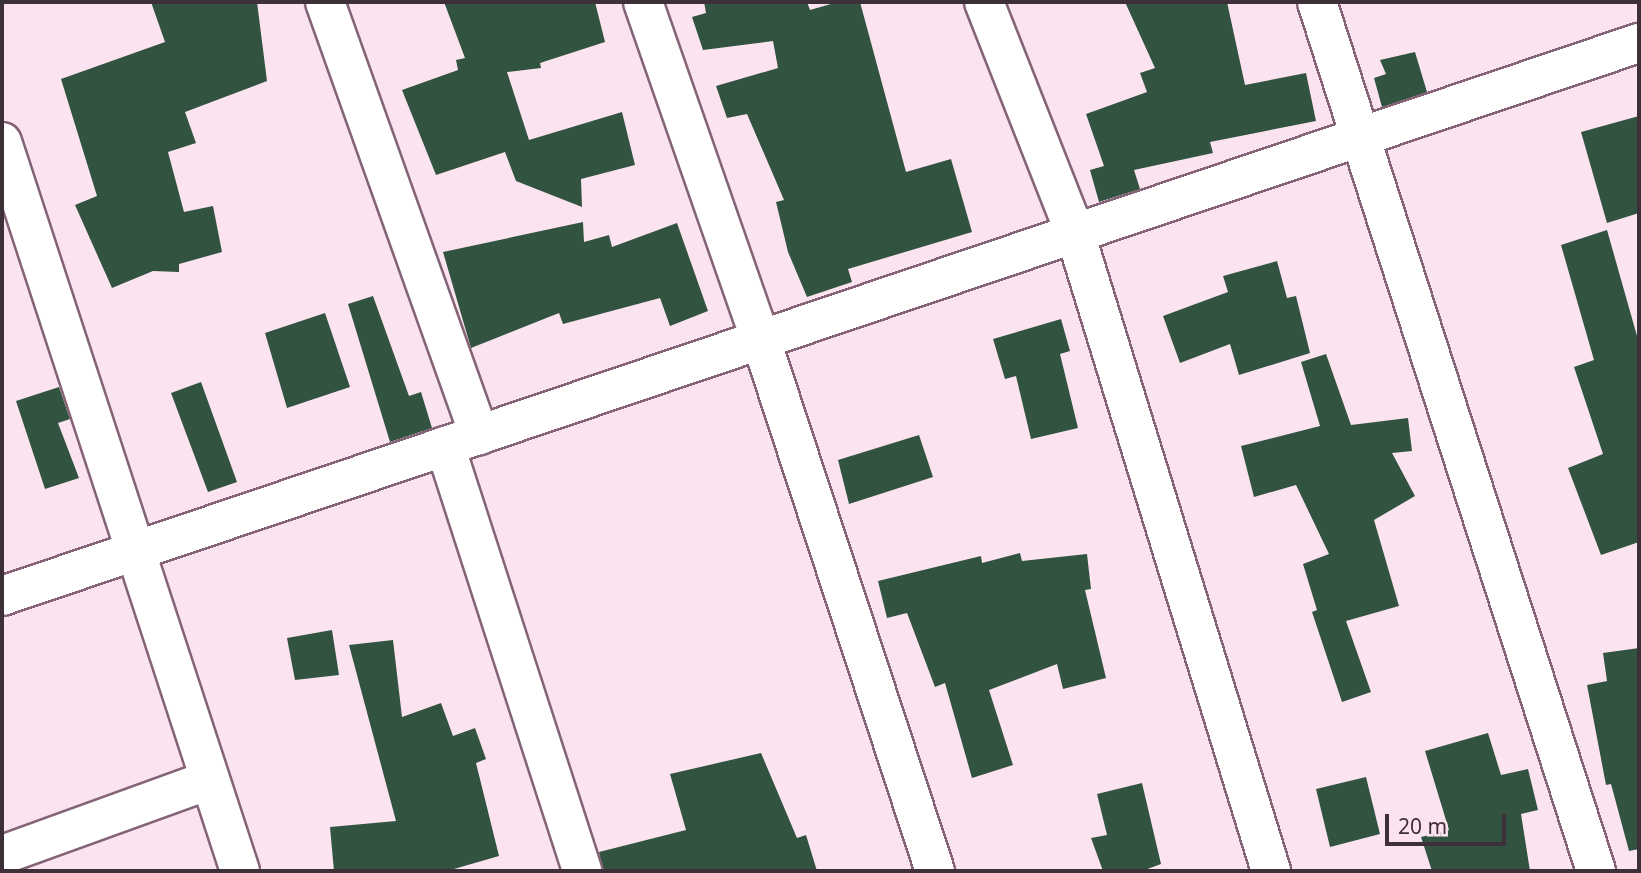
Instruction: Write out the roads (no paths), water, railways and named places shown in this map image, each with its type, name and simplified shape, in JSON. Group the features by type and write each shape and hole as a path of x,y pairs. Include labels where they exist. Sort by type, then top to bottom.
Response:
{"street":[{"path":"325,2 462,440 582,871"},
{"path":"643,2 761,340 935,871"},
{"path":"984,2 1075,233 1271,871"},
{"path":"1317,2 1596,871"},
{"path":"2,596 1639,43"},
{"path":"2,142 138,550 240,871"},
{"path":"2,855 209,780"}]}
